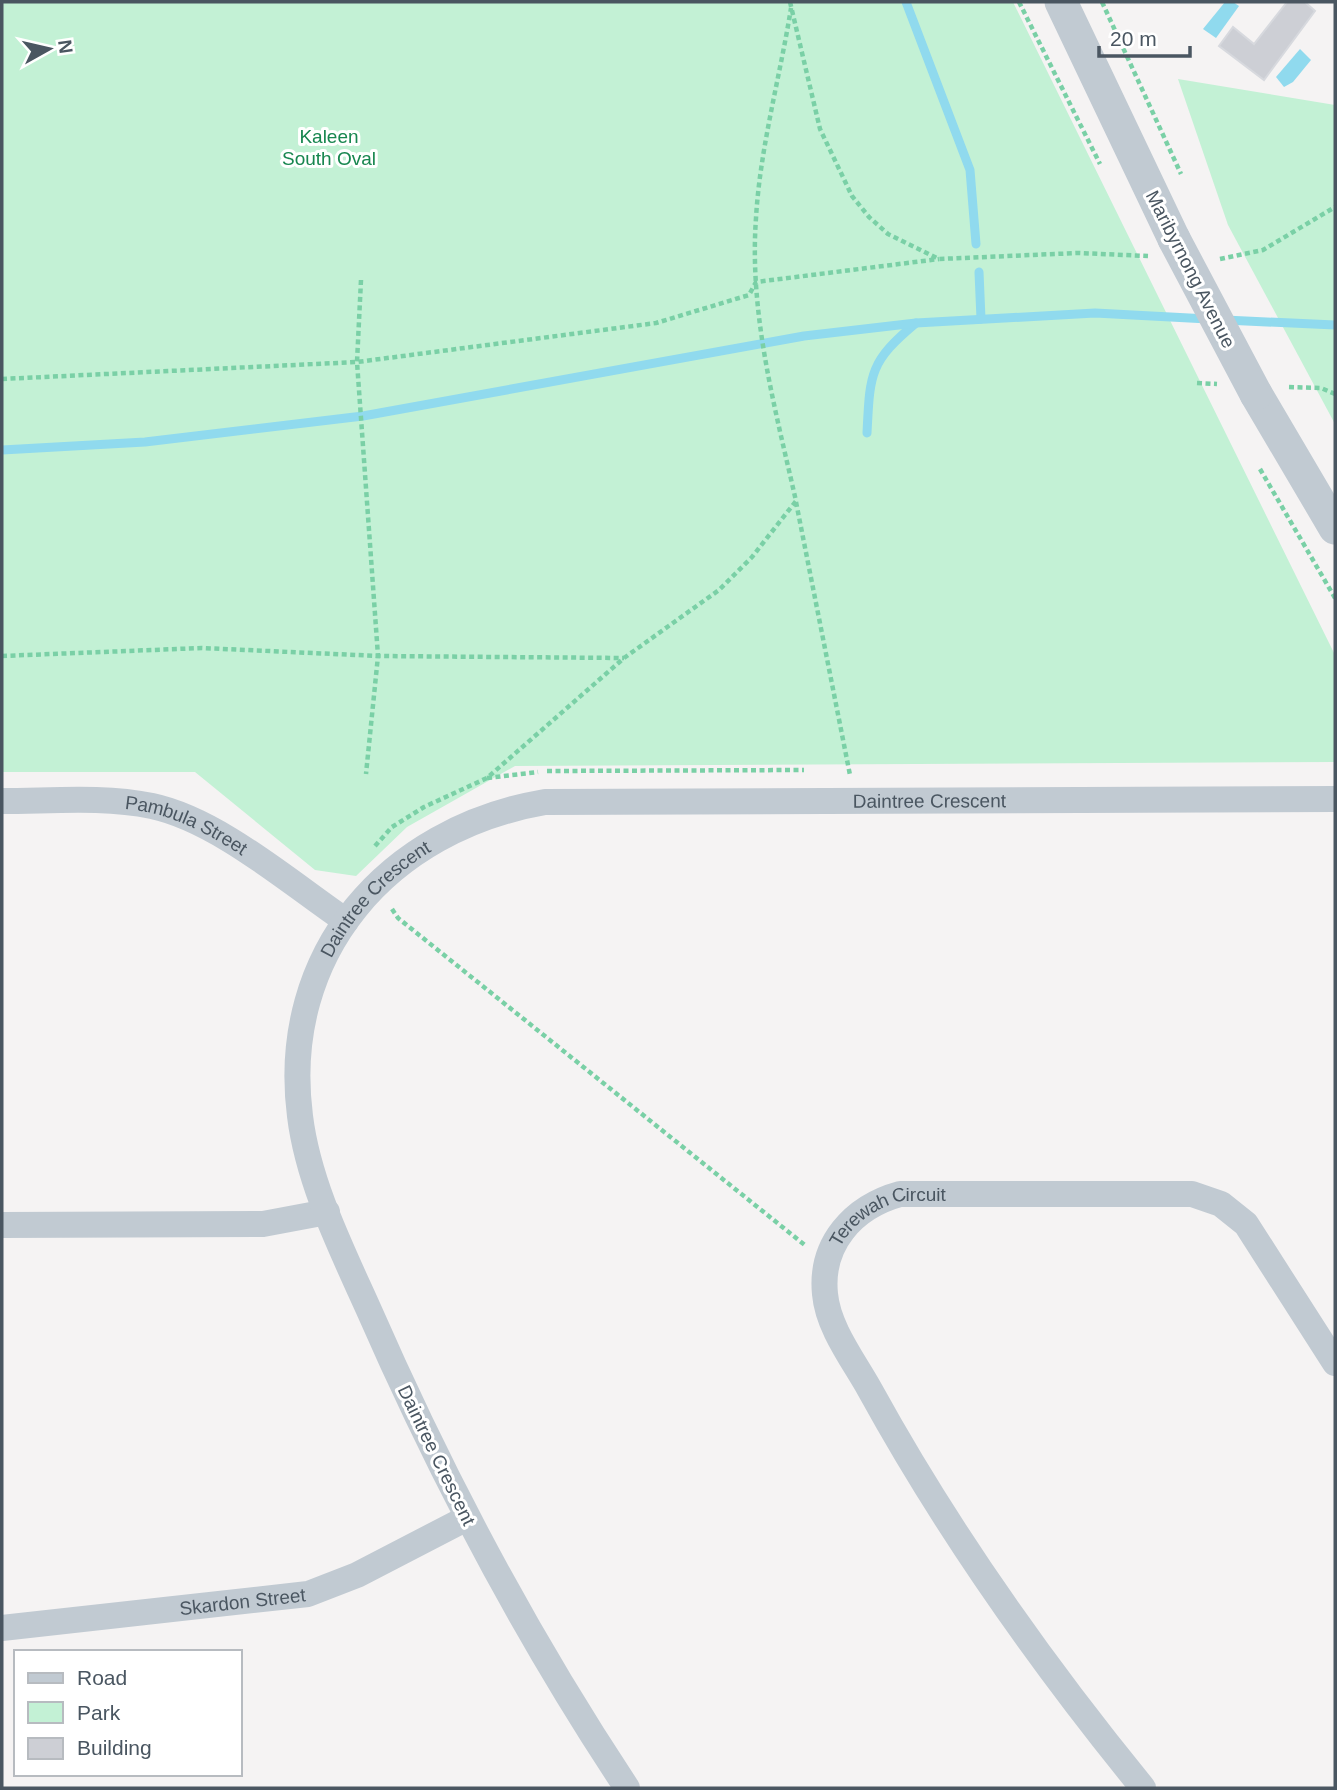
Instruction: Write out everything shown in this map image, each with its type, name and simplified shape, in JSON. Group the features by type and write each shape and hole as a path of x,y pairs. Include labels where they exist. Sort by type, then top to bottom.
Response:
{"street":[{"name":"Maribyrnong Avenue","path":"1061,2 1167,248 1335,528"},
{"name":"Daintree Crescent","path":"627,1788 548,1664 467,1518 396,1373 327,1212 302,1128 298,1059 301,1030 314,982 346,921 372,890 408,856 458,826 516,807 575,800 1335,799"},
{"name":"Pambula Street","path":"2,801 130,802 179,814 224,838 346,921"},
{"name":"Terewah Circuit","path":"1143,1788 1038,1653 930,1493 834,1326 825,1297 827,1263 838,1237 858,1213 885,1198 900,1194 1192,1194 1221,1204 1246,1224 1335,1363"},
{"path":"2,1225 263,1224 327,1212"},
{"name":"Skardon Street","path":"2,1628 307,1594 356,1575 467,1518"}],"path":[{"path":"790,5 820,129 840,176 869,217 888,234 939,259"},
{"path":"790,5 756,217 756,282 765,360 850,770 849,800"},
{"path":"1216,259 1263,250 1335,207"},
{"path":"756,282 939,259 1167,248"},
{"path":"361,281 357,362 377,656 366,774"},
{"path":"2,379 357,362 656,323 749,295 756,282"},
{"path":"1321,388 1335,394"},
{"path":"369,852 392,827 424,807 486,778 624,658 719,590 752,557 796,501"},
{"path":"2,656 202,648 377,656 624,658"},
{"path":"372,890 387,902 398,918 827,1263"}],"green space":[{"name":"Kaleen South Oval","path":"2,2 1013,2 1335,655 1335,762 515,766 407,827 356,876 315,870 195,772 2,772"},
{"path":"1178,79 1335,105 1335,424 1228,225"}],"water":[{"path":"1225,2 1233,2 1239,6 1216,38 1203,29"},
{"path":"1300,49 1311,60 1293,82 1284,87 1276,77"}],"building":[{"path":"1287,2 1305,2 1315,11 1264,80 1219,46 1233,27 1254,44"}],"waterway":[{"path":"906,2 970,170 976,244"},
{"path":"979,272 981,319"},
{"path":"2,450 145,442 363,416 804,336 916,323 1095,313 1208,319"},
{"path":"1225,320 1335,325"},
{"path":"867,433 869,396 875,370 889,348 916,323"}]}
